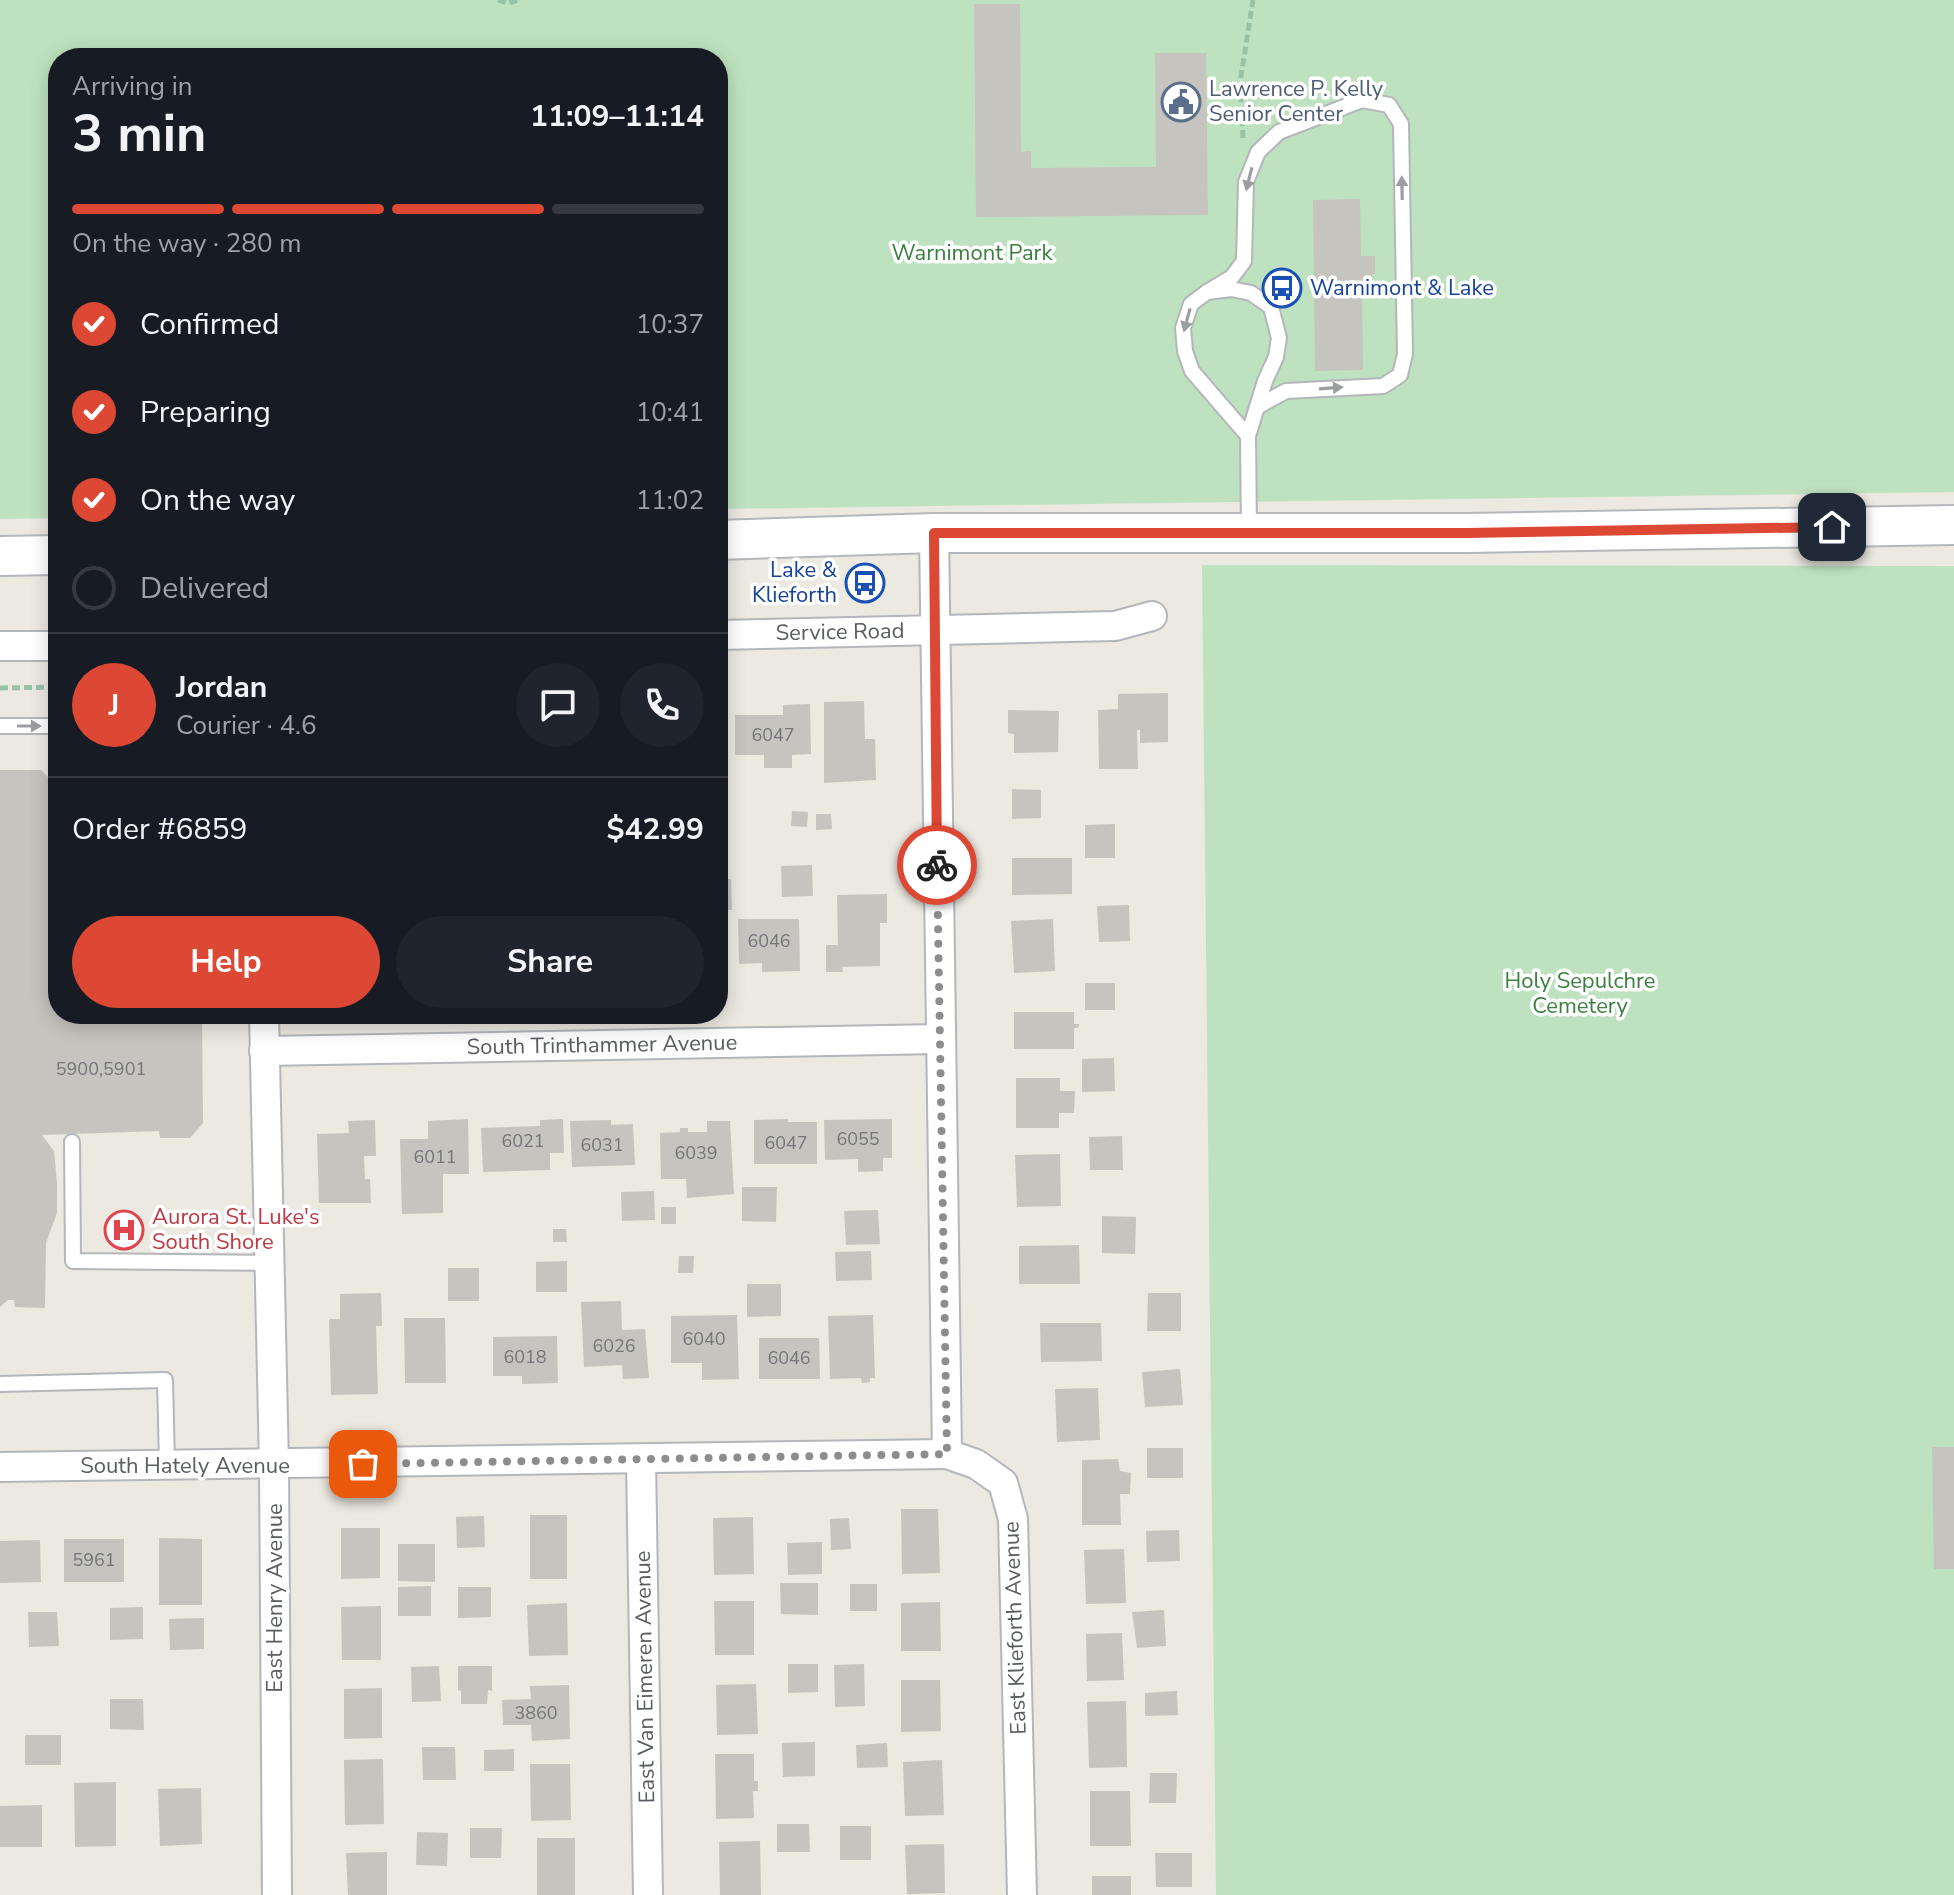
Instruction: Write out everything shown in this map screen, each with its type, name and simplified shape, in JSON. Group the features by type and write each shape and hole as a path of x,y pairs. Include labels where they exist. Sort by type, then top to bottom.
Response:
{"main road":[{"path":"728,540 934,533 1467,533 1954,525"},
{"path":"0,556 48,555"}],"street":[{"path":"934,533 947,1454"},
{"name":"Service Road","path":"728,635 1115,626 1152,616"},
{"path":"0,646 48,646"},
{"name":"East Henry Avenue","path":"264,1024 274,1466 277,1895"},
{"name":"South Trinthammer Avenue","path":"264,1051 940,1039"},
{"name":"South Hately Avenue","path":"0,1467 274,1466 947,1454"},
{"name":"East Klieforth Avenue","path":"947,1454 976,1464 1003,1483 1013,1519 1022,1895"},
{"name":"East Van Eimeren Avenue","path":"641,1459 648,1895"}],"lane":[{"path":"1248,436 1192,371 1185,351 1183,328 1191,304 1232,277 1244,261 1246,182 1258,152 1279,132 1362,100 1389,105 1401,124 1405,354 1400,375 1383,386 1286,391 1257,407"},
{"path":"1207,292 1231,289 1251,293 1271,307 1279,338 1276,357 1248,436 1249,533"},
{"path":"0,726 48,726"},
{"path":"72,1142 73,1261 269,1263"},
{"path":"0,1384 165,1380 167,1466"}],"path":[{"path":"498,0 508,3 520,0"},
{"path":"1246,182 1240,83 1253,0"},
{"path":"0,688 48,687"}],"green space":[{"name":"Warnimont Park","path":"0,0 1954,0 1954,492 728,509 728,48 48,48 48,518 0,519"},
{"name":"Holy Sepulchre Cemetery","path":"1202,565 1954,566 1954,1895 1216,1895"}],"building":[{"name":"Lawrence P. Kelly Senior Center","path":"974,4 1020,4 1021,152 1031,151 1031,168 1156,167 1155,53 1206,53 1208,215 976,217"},
{"path":"1360,199 1361,256 1375,256 1372,287 1362,287 1363,370 1315,371 1313,200"},
{"path":"1168,693 1168,742 1140,743 1140,730 1137,730 1138,769 1099,769 1098,710 1118,709 1118,694"},
{"path":"864,701 865,739 875,739 876,780 824,783 824,702"},
{"path":"810,704 811,754 792,755 792,768 764,768 764,755 735,755 735,715 783,715 783,705"},
{"path":"1008,710 1059,711 1058,752 1014,753 1014,734 1008,733"},
{"path":"0,770 41,770 48,777 48,1024 202,1024 203,1123 190,1138 160,1138 159,1131 42,1135 54,1151 57,1183 57,1213 46,1243 45,1308 15,1307 14,1300 8,1300 0,1307"},
{"path":"1012,789 1041,790 1041,818 1012,819"},
{"path":"792,811 808,812 807,827 791,826"},
{"path":"816,814 831,814 832,829 816,830"},
{"path":"1115,824 1115,858 1085,858 1085,825"},
{"path":"1012,858 1072,858 1072,894 1012,895"},
{"path":"812,865 813,896 782,897 781,866"},
{"path":"728,879 731,879 732,910 728,910"},
{"path":"887,894 887,923 880,923 880,966 842,967 843,972 826,972 826,945 838,945 837,895"},
{"path":"1129,905 1130,941 1099,942 1097,906"},
{"path":"738,919 799,919 800,971 762,972 762,963 739,964"},
{"path":"1053,919 1055,971 1014,973 1011,921"},
{"path":"1085,983 1115,983 1115,1010 1085,1010"},
{"path":"1014,1012 1074,1012 1074,1024 1079,1024 1078,1028 1074,1028 1074,1049 1014,1049"},
{"path":"1114,1058 1115,1091 1082,1092 1082,1059"},
{"path":"1016,1078 1060,1078 1060,1091 1075,1091 1074,1113 1059,1113 1059,1128 1016,1128"},
{"path":"468,1119 469,1174 443,1174 443,1213 402,1214 400,1139 428,1139 428,1121"},
{"path":"563,1119 564,1153 550,1153 550,1170 483,1172 481,1128 540,1126 540,1120"},
{"path":"788,1119 788,1122 817,1122 817,1164 754,1164 754,1120"},
{"path":"892,1119 892,1158 883,1158 883,1171 858,1172 858,1159 825,1160 824,1120"},
{"path":"375,1120 376,1156 364,1156 365,1179 370,1179 371,1203 319,1203 317,1134 349,1133 348,1121"},
{"path":"611,1120 611,1125 633,1124 635,1165 572,1167 570,1121"},
{"path":"707,1121 730,1121 734,1194 687,1198 686,1179 661,1179 660,1133 680,1132 680,1128 688,1128 688,1132 707,1132"},
{"path":"1122,1136 1123,1170 1090,1170 1089,1137"},
{"path":"1060,1154 1061,1206 1017,1207 1015,1155"},
{"path":"742,1187 777,1187 776,1222 742,1221"},
{"path":"654,1191 655,1220 622,1221 621,1192"},
{"path":"661,1207 676,1207 676,1224 661,1224"},
{"path":"878,1210 880,1244 846,1245 844,1211"},
{"path":"1102,1216 1136,1217 1135,1254 1102,1253"},
{"path":"553,1229 566,1229 567,1242 553,1242"},
{"path":"1079,1245 1080,1284 1019,1284 1019,1246"},
{"path":"871,1251 872,1280 836,1281 835,1252"},
{"path":"679,1256 694,1256 693,1273 678,1273"},
{"path":"567,1261 567,1292 536,1292 536,1262"},
{"path":"448,1268 479,1268 479,1301 448,1301"},
{"path":"747,1284 781,1284 781,1316 747,1317"},
{"path":"381,1293 382,1326 376,1326 378,1394 331,1395 329,1319 340,1319 340,1294"},
{"path":"1148,1293 1181,1293 1181,1331 1147,1331"},
{"path":"621,1301 622,1330 645,1329 649,1378 623,1379 622,1365 584,1367 581,1302"},
{"path":"737,1315 739,1379 702,1380 702,1363 671,1363 671,1316"},
{"path":"873,1315 875,1378 862,1383 861,1378 830,1379 828,1316"},
{"path":"404,1318 445,1318 446,1383 405,1383"},
{"path":"1040,1323 1101,1323 1102,1361 1041,1362"},
{"path":"557,1336 558,1383 522,1384 522,1376 493,1376 493,1337"},
{"path":"759,1338 819,1338 820,1379 759,1379"},
{"path":"1180,1369 1183,1405 1145,1407 1142,1372"},
{"path":"1098,1388 1100,1440 1057,1442 1055,1389"},
{"path":"1932,1447 1954,1447 1954,1569 1934,1569"},
{"path":"1147,1448 1183,1448 1183,1478 1147,1478"},
{"path":"1118,1459 1120,1471 1131,1473 1130,1494 1120,1494 1121,1525 1082,1525 1082,1460"},
{"path":"901,1509 938,1509 940,1573 902,1574"},
{"path":"530,1515 567,1515 567,1579 530,1579"},
{"path":"484,1516 485,1547 457,1548 456,1517"},
{"path":"753,1517 754,1574 714,1575 713,1518"},
{"path":"849,1518 851,1549 831,1550 830,1519"},
{"path":"341,1528 380,1528 380,1578 341,1579"},
{"path":"1179,1530 1180,1561 1147,1562 1146,1531"},
{"path":"159,1538 202,1539 202,1605 159,1605"},
{"path":"64,1539 124,1539 124,1582 64,1582"},
{"path":"40,1540 41,1582 0,1583 0,1541"},
{"path":"822,1542 822,1574 788,1575 787,1543"},
{"path":"398,1544 435,1544 435,1582 398,1581"},
{"path":"1124,1549 1126,1603 1086,1604 1084,1550"},
{"path":"780,1583 818,1583 818,1615 781,1614"},
{"path":"850,1584 877,1584 877,1611 850,1611"},
{"path":"431,1586 431,1616 398,1616 398,1587"},
{"path":"458,1587 491,1587 491,1617 458,1618"},
{"path":"714,1601 754,1601 754,1655 715,1655"},
{"path":"940,1602 941,1651 901,1651 901,1603"},
{"path":"567,1603 568,1655 529,1656 527,1605"},
{"path":"381,1606 381,1660 342,1660 341,1607"},
{"path":"143,1607 143,1639 110,1640 110,1608"},
{"path":"1164,1610 1166,1646 1137,1648 1132,1612"},
{"path":"28,1612 57,1612 59,1646 29,1647"},
{"path":"204,1618 204,1649 170,1650 169,1619"},
{"path":"1122,1633 1124,1680 1087,1681 1086,1634"},
{"path":"788,1664 818,1664 818,1692 788,1693"},
{"path":"864,1664 865,1706 835,1707 834,1665"},
{"path":"439,1666 441,1701 412,1702 411,1667"},
{"path":"458,1666 492,1666 492,1691 488,1690 487,1704 461,1704"},
{"path":"901,1680 940,1680 941,1731 901,1732"},
{"path":"756,1684 758,1734 717,1735 716,1685"},
{"path":"569,1685 570,1739 532,1741 531,1725 503,1725 502,1700 531,1699 530,1686"},
{"path":"382,1688 382,1738 344,1739 344,1689"},
{"path":"1177,1691 1178,1715 1145,1716 1145,1693"},
{"path":"110,1699 143,1699 144,1730 110,1729"},
{"path":"1126,1701 1127,1767 1089,1768 1087,1702"},
{"path":"25,1735 61,1735 61,1765 25,1765"},
{"path":"815,1742 815,1776 783,1777 782,1743"},
{"path":"887,1743 888,1767 857,1768 856,1745"},
{"path":"422,1747 455,1747 456,1780 423,1780"},
{"path":"514,1749 514,1771 484,1771 484,1750"},
{"path":"715,1754 754,1754 754,1781 758,1781 758,1791 753,1791 754,1818 716,1819"},
{"path":"383,1759 384,1824 345,1825 344,1760"},
{"path":"942,1760 944,1815 905,1816 903,1762"},
{"path":"530,1764 570,1764 571,1820 531,1821"},
{"path":"1150,1773 1177,1773 1176,1803 1149,1803"},
{"path":"116,1782 116,1846 75,1847 74,1783"},
{"path":"201,1788 202,1844 160,1846 158,1789"},
{"path":"1090,1791 1130,1791 1131,1846 1090,1846"},
{"path":"42,1805 42,1847 0,1847 0,1806"},
{"path":"777,1824 809,1824 810,1852 777,1852"},
{"path":"840,1826 871,1826 871,1860 840,1860"},
{"path":"470,1828 502,1828 501,1858 470,1858"},
{"path":"417,1832 448,1833 447,1866 416,1865"},
{"path":"537,1838 575,1838 575,1895 537,1895"},
{"path":"760,1841 761,1895 720,1895 719,1842"},
{"path":"944,1844 945,1893 907,1894 905,1845"},
{"path":"387,1852 387,1895 348,1895 346,1853"},
{"path":"1155,1853 1192,1853 1192,1887 1156,1887"},
{"path":"1092,1876 1131,1876 1131,1895 1092,1895"}],"way so far":[{"path":"363,1464 947,1454 937,865"}],"place":[{"name":"Lawrence P. Kelly Senior Center","path":"1181,102"},
{"name":"Warnimont & Lake","path":"1282,288"},
{"name":"Lake & Klieforth","path":"865,583"},
{"name":"Aurora St. Luke's South Shore","path":"124,1230"}],"route":[{"path":"937,865 934,533 1467,533 1832,527"}]}
